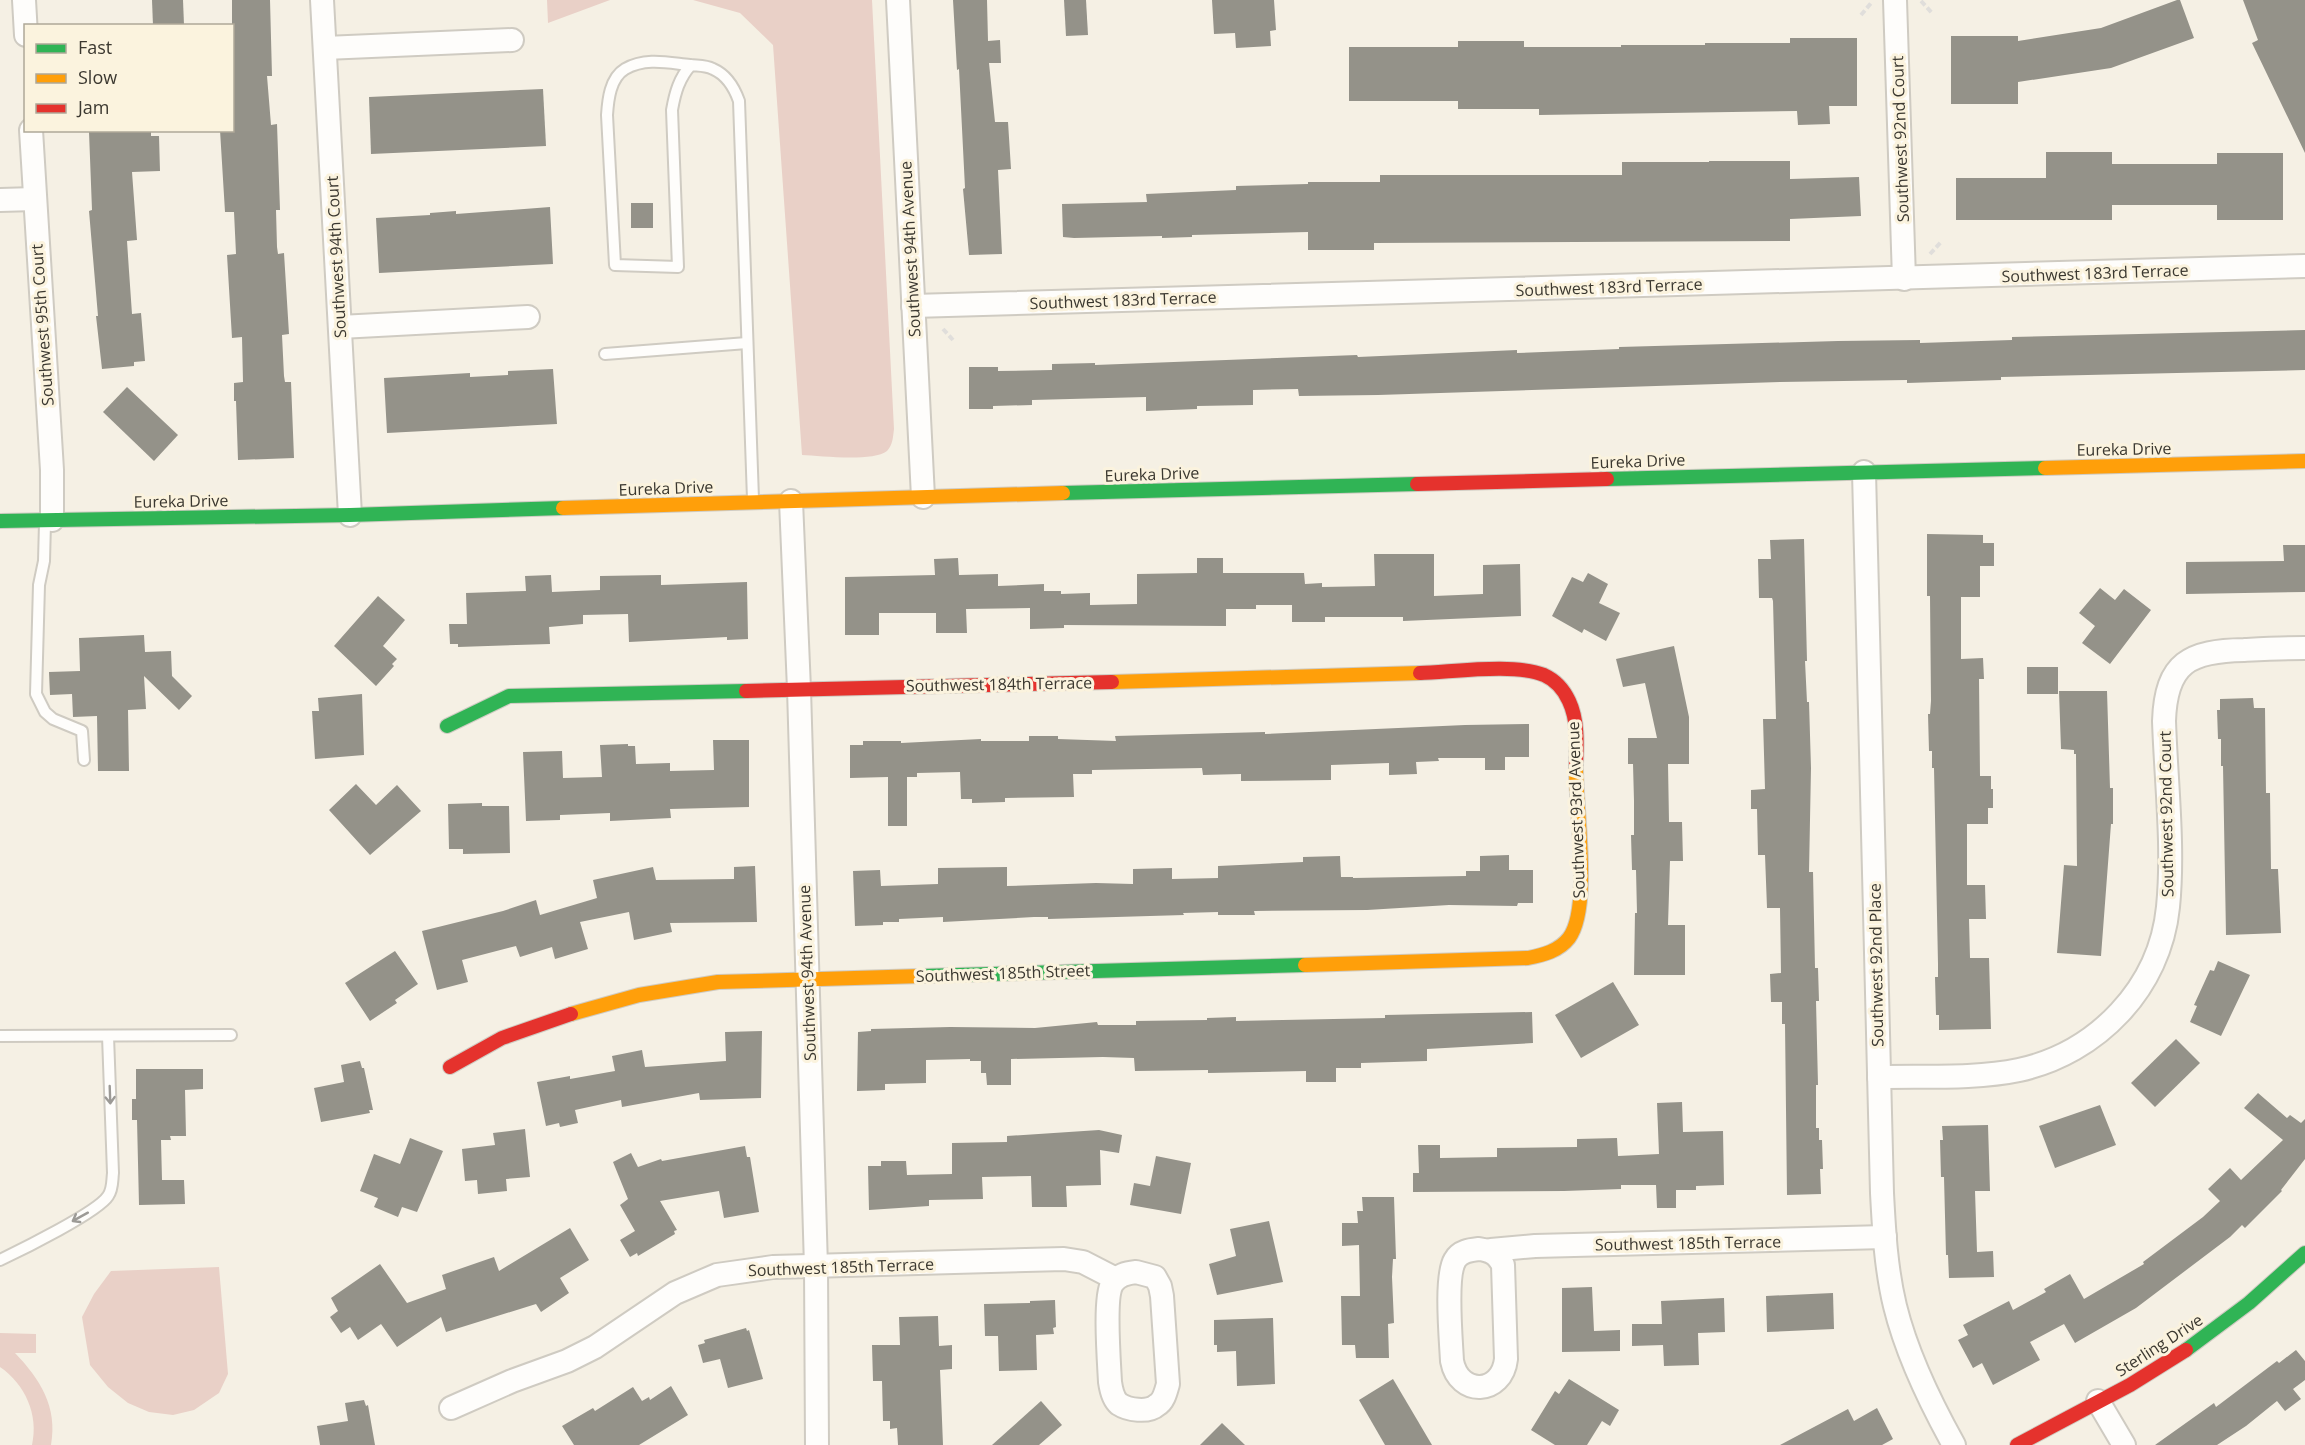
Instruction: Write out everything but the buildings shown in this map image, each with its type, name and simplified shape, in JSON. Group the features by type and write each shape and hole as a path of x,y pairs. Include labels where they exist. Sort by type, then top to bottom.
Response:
{"street":[{"path":"24,0 25,24"},
{"name":"Southwest 94th Court","path":"322,0 350,515"},
{"name":"Southwest 94th Avenue","path":"898,0 923,497"},
{"name":"Southwest 92nd Court","path":"1895,0 1904,279"},
{"path":"325,48 512,40"},
{"name":"Southwest 95th Court","path":"31,132 51,470 48,520"},
{"path":"0,200 34,200"},
{"name":"Southwest 183rd Terrace","path":"913,306 2305,266"},
{"path":"340,327 528,317"},
{"name":"Eureka Drive","path":"0,521 350,515 923,497 2305,461"},
{"name":"Southwest 92nd Place","path":"1864,472 1879,1077 1887,1268 1901,1330 1913,1361 1954,1445"},
{"name":"Southwest 94th Avenue","path":"791,501 799,689 816,1267 817,1445"},
{"name":"Southwest 92nd Court","path":"1879,1077 2017,1070 2066,1054 2092,1038 2116,1018 2133,997 2154,961 2163,934 2168,908 2169,866 2164,701 2168,688 2183,664 2197,656 2218,651 2305,648"},
{"name":"Southwest 184th Terrace","path":"447,726 509,696 1216,680 1508,670 1538,671 1554,682"},
{"name":"Southwest 93rd Avenue","path":"1554,682 1569,700 1575,727 1580,902 1577,918 1567,941"},
{"name":"Southwest 185th Street","path":"450,1067 508,1035 632,996 662,989 718,982 1528,958 1544,955 1567,941"},
{"name":"Southwest 185th Terrace","path":"1491,1251 1535,1246 1885,1237"},
{"path":"1467,1250 1491,1251 1499,1257 1503,1265 1506,1359 1505,1368 1496,1382 1488,1386 1476,1387 1466,1384 1454,1372 1450,1281 1455,1260 1460,1254 1467,1250"},
{"name":"Sterling Drive","path":"2017,1445 2143,1377 2186,1350 2259,1295 2305,1253"},
{"name":"Southwest 185th Terrace","path":"451,1408 512,1381 567,1361 595,1347 675,1293 717,1275 774,1267 1064,1259 1083,1262 1116,1279"},
{"path":"1146,1273 1155,1277 1160,1286 1168,1384 1166,1393 1157,1405 1145,1410 1130,1408 1119,1403 1112,1394 1108,1300 1110,1286 1116,1279 1125,1274 1146,1273"},
{"path":"2098,1401 2124,1445"}],"lane":[{"path":"691,65 682,75 672,110 678,267 615,265 607,115 608,96 614,83 624,69 647,62 703,65 715,69 731,83 739,101 753,502"},
{"path":"605,354 747,343"},
{"path":"48,520 39,585 36,694 38,703 53,719 81,731 84,760"},
{"path":"0,1036 231,1035"},
{"path":"0,1260 91,1211 109,1196 112,1173 108,1036"}],"path":[{"path":"1921,1 1933,14"},
{"path":"1861,15 1872,2"},
{"path":"1930,254 1942,242"},
{"path":"943,329 953,339"}],"shaded area":[{"path":"547,0 610,0 548,23"},
{"path":"693,0 872,0 894,429 890,446 887,451 880,454 846,458 802,455 773,45 740,13"},
{"path":"219,1267 228,1374 219,1393 194,1410 173,1415 149,1412 128,1403 108,1387 90,1365 82,1317 94,1294 111,1271"},
{"path":"0,1333 36,1334 36,1353 15,1353 32,1373 45,1394 52,1418 51,1445 32,1445 34,1434 32,1412 28,1401 17,1382 0,1367"}],"traffic: fast":[{"path":"1607,479 2045,468"},
{"path":"1063,493 1417,484"},
{"path":"0,521 350,515 563,508"},
{"path":"447,726 509,696 746,691"},
{"path":"922,976 1305,965"},
{"path":"2186,1350 2249,1303 2305,1253"}],"traffic: slow":[{"path":"2045,468 2305,461"},
{"path":"563,508 1063,493"},
{"path":"1112,682 1420,673"},
{"path":"1305,965 1528,958 1556,949 1569,938 1576,923 1580,904 1581,855 1576,764"},
{"path":"571,1014 639,995 718,982 922,976"}],"traffic: jam":[{"path":"1417,484 1607,479"},
{"path":"1420,673 1517,669 1532,671 1548,677 1562,689 1572,708 1576,732 1576,764"},
{"path":"746,691 1112,682"},
{"path":"450,1067 502,1038 571,1014"},
{"path":"2017,1445 2130,1385 2186,1350"}]}
